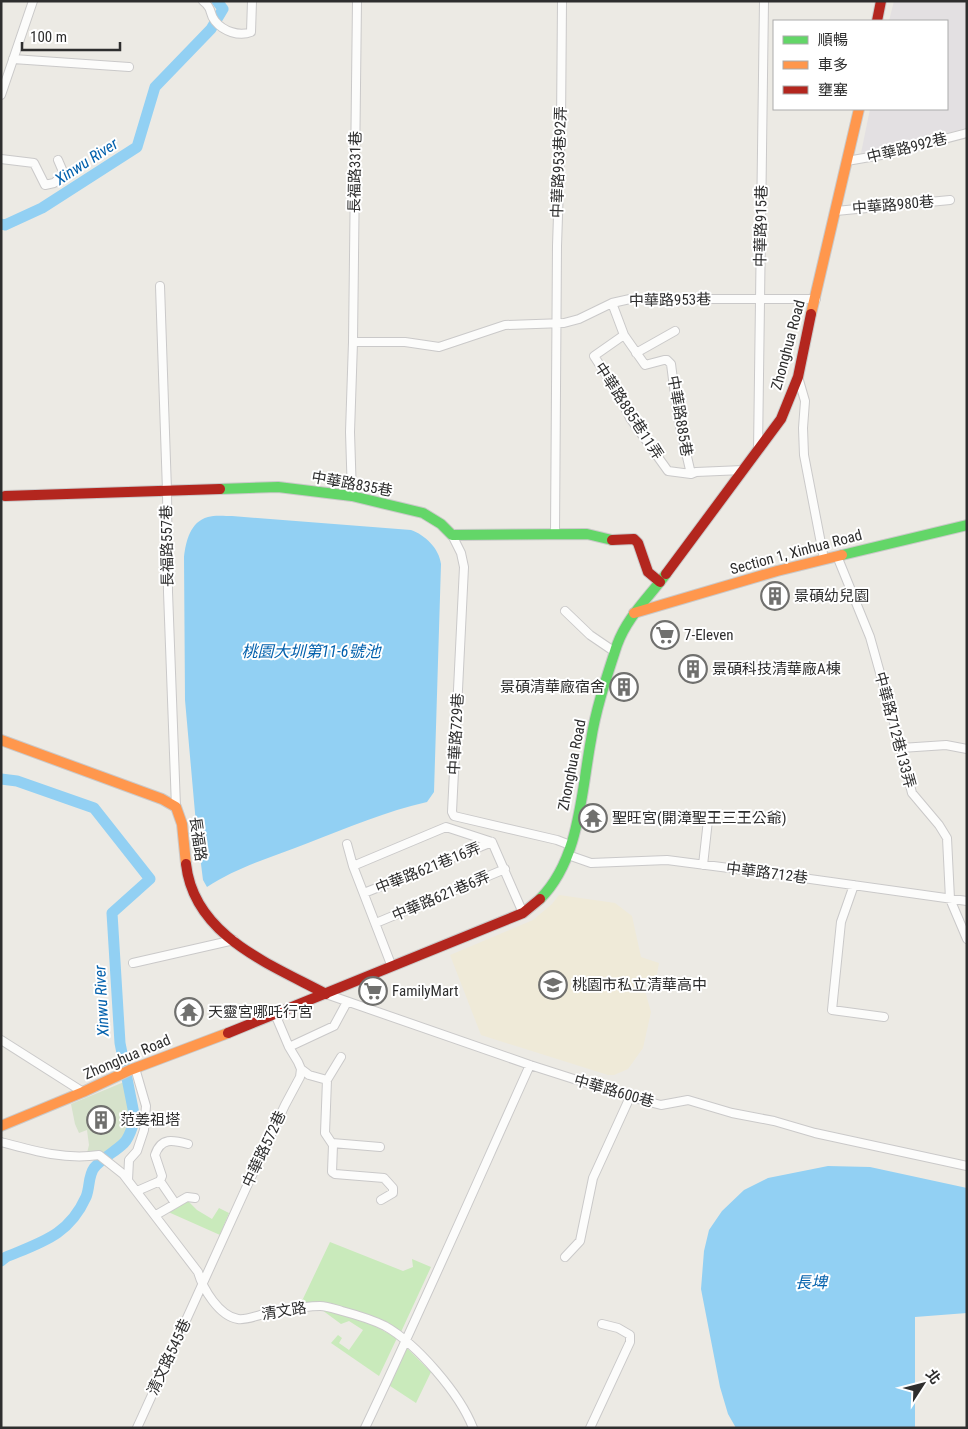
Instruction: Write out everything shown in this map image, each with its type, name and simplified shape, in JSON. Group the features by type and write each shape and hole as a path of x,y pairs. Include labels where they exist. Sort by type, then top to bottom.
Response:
{"street":[{"path":"1,95 34,1"},
{"path":"202,1 211,8 215,20 225,30 241,34 251,32 252,1"},
{"name":"長福路331巷","path":"352,496 350,432 357,1"},
{"name":"中華路953巷92弄","path":"555,534 556,323 562,1"},
{"name":"中華路915巷","path":"758,451 764,1"},
{"path":"877,20 881,1"},
{"path":"13,59 129,67"},
{"name":"Zhonghua Road","path":"1,1126 128,1071 326,994 523,913 536,903 554,883 569,850 584,791 591,739 615,652 634,613 660,582 781,419 798,377 859,110"},
{"name":"中華路992巷","path":"847,161 886,154 967,133"},
{"path":"1,159 34,163 45,185 54,183 64,174 58,160"},
{"name":"中華路980巷","path":"836,211 950,200"},
{"name":"長福路557巷","path":"160,286 176,807"},
{"name":"中華路953巷","path":"352,342 405,342 439,347 505,325 564,323 579,319 612,303 630,298 816,300"},
{"path":"612,303 624,335 636,353 675,331"},
{"name":"中華路885巷11弄","path":"624,335 594,356 617,392 630,418 668,472 691,474"},
{"name":"中華路885巷","path":"636,353 645,365 664,360 671,364 678,418 691,474 696,472 743,470"},
{"path":"798,377 805,401 803,428 804,456 824,559"},
{"name":"中華路835巷","path":"5,496 272,487 352,496 423,513 441,524 452,535"},
{"name":"Section 1, Xinhua Road","path":"634,613 777,571 967,525"},
{"path":"452,535 587,534 611,540 634,539 638,543 648,572 660,582"},
{"name":"中華路729巷","path":"452,535 461,553 464,567 452,812 454,816 557,840 569,850"},
{"name":"中華路712巷133弄","path":"836,556 870,637 912,793 939,825 946,838 950,899 967,939"},
{"path":"565,611 590,635 615,652"},
{"name":"長福路","path":"1,740 162,800 176,807 183,824 188,879 198,902 209,919 234,940 326,994"},
{"path":"901,748 946,745 967,749"},
{"path":"703,865 708,820"},
{"path":"353,866 446,827 492,842 523,913"},
{"name":"中華路621巷16弄","path":"364,894 492,842"},
{"path":"347,844 353,866 392,967"},
{"name":"中華路712巷","path":"569,850 591,863 667,860 967,901"},
{"name":"中華路621巷6弄","path":"376,923 505,870"},
{"path":"854,885 841,922 832,1010 884,1017"},
{"path":"133,963 234,940"},
{"name":"中華路600巷","path":"326,994 530,1066 630,1097 661,1105 688,1100 732,1113 774,1121 815,1133 967,1166"},
{"path":"289,1047 334,1026 347,1002"},
{"path":"275,1014 301,1069 328,1080"},
{"path":"1,1040 82,1092"},
{"path":"341,1057 328,1080 326,1133 334,1149 332,1172 335,1174 384,1178 393,1188 393,1193 381,1200"},
{"path":"365,1428 440,1269 452,1238 530,1066"},
{"name":"中華路572巷","path":"202,1286 276,1123 300,1078 301,1069"},
{"path":"128,1071 146,1106 144,1130 137,1151 129,1160 128,1180"},
{"path":"565,1257 580,1241 593,1178 630,1097"},
{"path":"137,1191 160,1181 162,1176 155,1155 160,1145 165,1141 173,1140 188,1144"},
{"name":"清文路","path":"1,1142 45,1154 83,1157 101,1156 118,1170 137,1191 198,1272 202,1286 224,1313 229,1316 240,1319 287,1310 322,1306 366,1318 386,1327 406,1342 443,1379 462,1404 473,1428"},
{"path":"332,1143 380,1147"},
{"path":"160,1181 175,1203"},
{"path":"156,1215 186,1197 195,1198"},
{"name":"清文路545巷","path":"137,1428 202,1286"},
{"path":"590,1428 630,1342 630,1335 618,1328 602,1324"}],"shaded area":[{"path":"894,1 967,1 967,128 888,149 861,153 870,110 948,110 948,20 889,20"},
{"name":"桃園市私立清華高中","path":"559,895 615,903 632,916 641,957 659,963 655,986 643,984 651,1012 643,1048 628,1069 614,1075 608,1075 481,1035 450,955 533,920 552,904"}],"green space":[{"path":"124,1082 131,1115 128,1131 115,1147 104,1155 95,1151 87,1153 89,1145 87,1130 79,1133 71,1104"},
{"path":"187,1200 197,1210 212,1219 219,1208 229,1213 220,1235 166,1211"},
{"path":"330,1242 403,1271 413,1267 412,1259 431,1267 401,1332 353,1310 316,1303 301,1303"},
{"path":"322,1310 365,1321 397,1338 379,1376 331,1343 338,1335 342,1338 339,1343 349,1350 363,1330 349,1321 341,1324"},
{"path":"402,1343 431,1372 416,1403 384,1382"}],"water":[{"name":"桃園大圳第11-6號池","path":"210,516 232,516 411,530 421,535 434,548 441,564 434,792 427,802 367,820 256,862 231,873 207,887 203,880 196,824 185,700 184,557 190,533 197,523"},
{"name":"長埤","path":"828,1166 870,1167 967,1188 967,1313 915,1317 915,1428 736,1428 728,1414 720,1387 701,1289 704,1251 709,1230 722,1211 744,1190 768,1178"}],"waterway":[{"name":"Xinwu River","path":"1,224 5,225 42,208 137,147 155,87 211,29 223,9 217,1"},
{"name":"Xinwu River","path":"1,779 17,781 94,808 150,879 112,913 120,1043 135,1119 131,1132 124,1143 94,1168 86,1197 79,1210 63,1229 53,1236 1,1261"}],"traffic: fast":[{"path":"220,489 278,487 352,496 423,513 441,524 452,535 587,534 612,540"},
{"path":"842,555 967,525"},
{"path":"540,899 553,883 571,845 577,824 596,716 617,645 632,616 666,574"}],"traffic: slow":[{"path":"811,314 859,110"},
{"path":"634,613 777,571 842,555"},
{"path":"1,740 162,799 176,807 182,824 186,864"},
{"path":"1,1126 130,1070 228,1033"}],"traffic: jam":[{"path":"877,20 881,1"},
{"path":"666,574 781,419 798,377 811,314"},
{"path":"5,496 220,489"},
{"path":"612,540 634,539 638,543 648,572 660,582"},
{"path":"186,864 192,889 203,910 219,929 259,959 326,994"},
{"path":"228,1033 523,913 540,899"}],"place":[{"name":"景碩幼兒園","path":"775,596"},
{"name":"7-Eleven","path":"665,635"},
{"name":"景碩科技清華廠A棟","path":"693,669"},
{"name":"景碩清華廠宿舍","path":"624,687"},
{"name":"聖旺宮(開漳聖王三王公爺)","path":"593,818"},
{"name":"桃園市私立清華高中","path":"553,985"},
{"name":"FamilyMart","path":"373,991"},
{"name":"天靈宮哪吒行宮","path":"189,1012"},
{"name":"范姜祖塔","path":"101,1120"}]}
